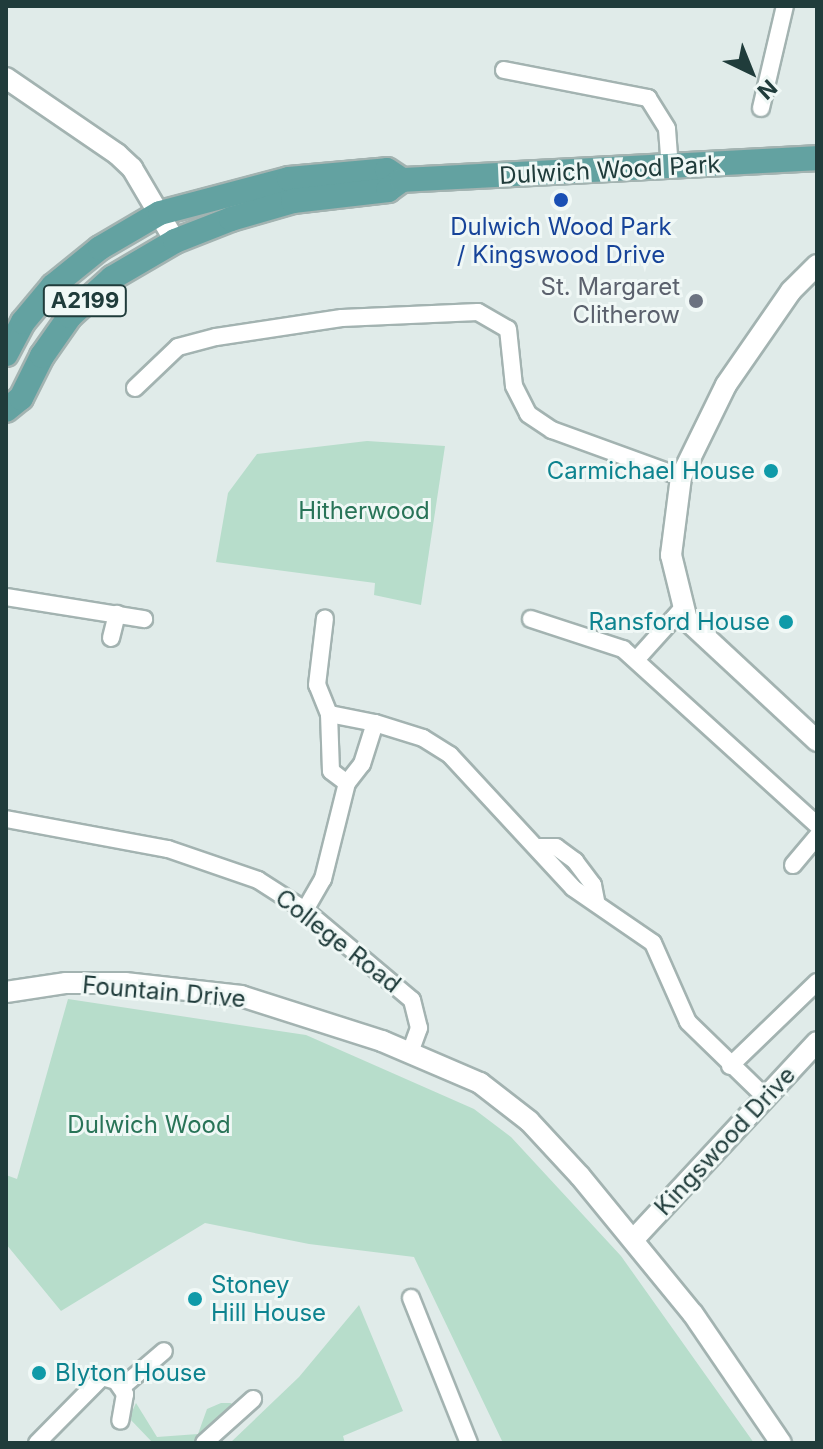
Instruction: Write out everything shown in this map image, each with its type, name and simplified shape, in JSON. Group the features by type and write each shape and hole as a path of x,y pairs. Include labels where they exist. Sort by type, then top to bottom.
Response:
{"main road":[{"name":"Dulwich Wood Park","path":"6,410 21,398 42,356 70,316 112,278 175,241 270,207 388,190 402,180 670,169 817,158"},
{"name":"Dulwich Wood Park","path":"6,354 23,322 53,286 111,240 160,213 246,187 320,175 387,170 402,180"}],"street":[{"path":"761,108 785,6"},
{"path":"504,70 648,98 667,129 670,169"},
{"path":"6,78 117,154 160,213 175,241"},
{"path":"817,265 791,291 726,385 681,477 671,555 682,609 695,629 817,741"},
{"path":"135,388 178,347 216,337 342,318 478,312 508,329 514,386 528,414 552,430 681,477"},
{"path":"6,597 144,619"},
{"path":"636,660 682,609"},
{"path":"111,638 117,614"},
{"path":"325,618 317,685 329,714 331,771 347,783"},
{"path":"531,619 606,640 636,660 817,825"},
{"path":"329,714 375,723 423,738 450,755 539,847 573,888 653,943 688,1022 765,1097"},
{"path":"305,910 323,879 347,783 362,764 375,723"},
{"name":"College Road","path":"6,819 168,849 258,880 305,910 412,1000 419,1028 410,1053"},
{"path":"793,865 817,836"},
{"path":"730,1066 817,982"},
{"name":"Fountain Drive","path":"6,992 66,983 125,983 241,996 315,1016 410,1053"},
{"name":"Kingswood Drive","path":"633,1240 817,1042"},
{"path":"410,1053 504,1098 580,1176 733,1368 781,1443"},
{"path":"411,1298 469,1443"},
{"path":"122,1387 164,1351"},
{"path":"37,1443 97,1380 109,1378 122,1387 127,1402 120,1421"},
{"path":"204,1443 253,1399"}],"green space":[{"name":"Hitherwood","path":"367,441 445,446 421,605 374,595 375,583 216,562 228,493 257,454"},
{"name":"Dulwich Wood","path":"68,999 306,1035 474,1109 511,1137 621,1256 754,1443 503,1443 414,1257 309,1244 205,1223 61,1311 6,1244 6,1175 17,1179"},
{"path":"359,1305 403,1411 343,1436 345,1443 230,1443 299,1377"},
{"path":"136,1403 157,1437 198,1434 207,1409 221,1403 231,1403 241,1416 228,1434 209,1443 153,1443 129,1418"}],"place":[{"name":"Dulwich Wood Park / Kingswood Drive","path":"561,200"},
{"name":"St. Margaret Clitherow","path":"696,301"},
{"name":"Carmichael House","path":"771,471"},
{"name":"Ransford House","path":"786,622"},
{"name":"Stoney Hill House","path":"195,1299"},
{"name":"Blyton House","path":"39,1373"}]}
